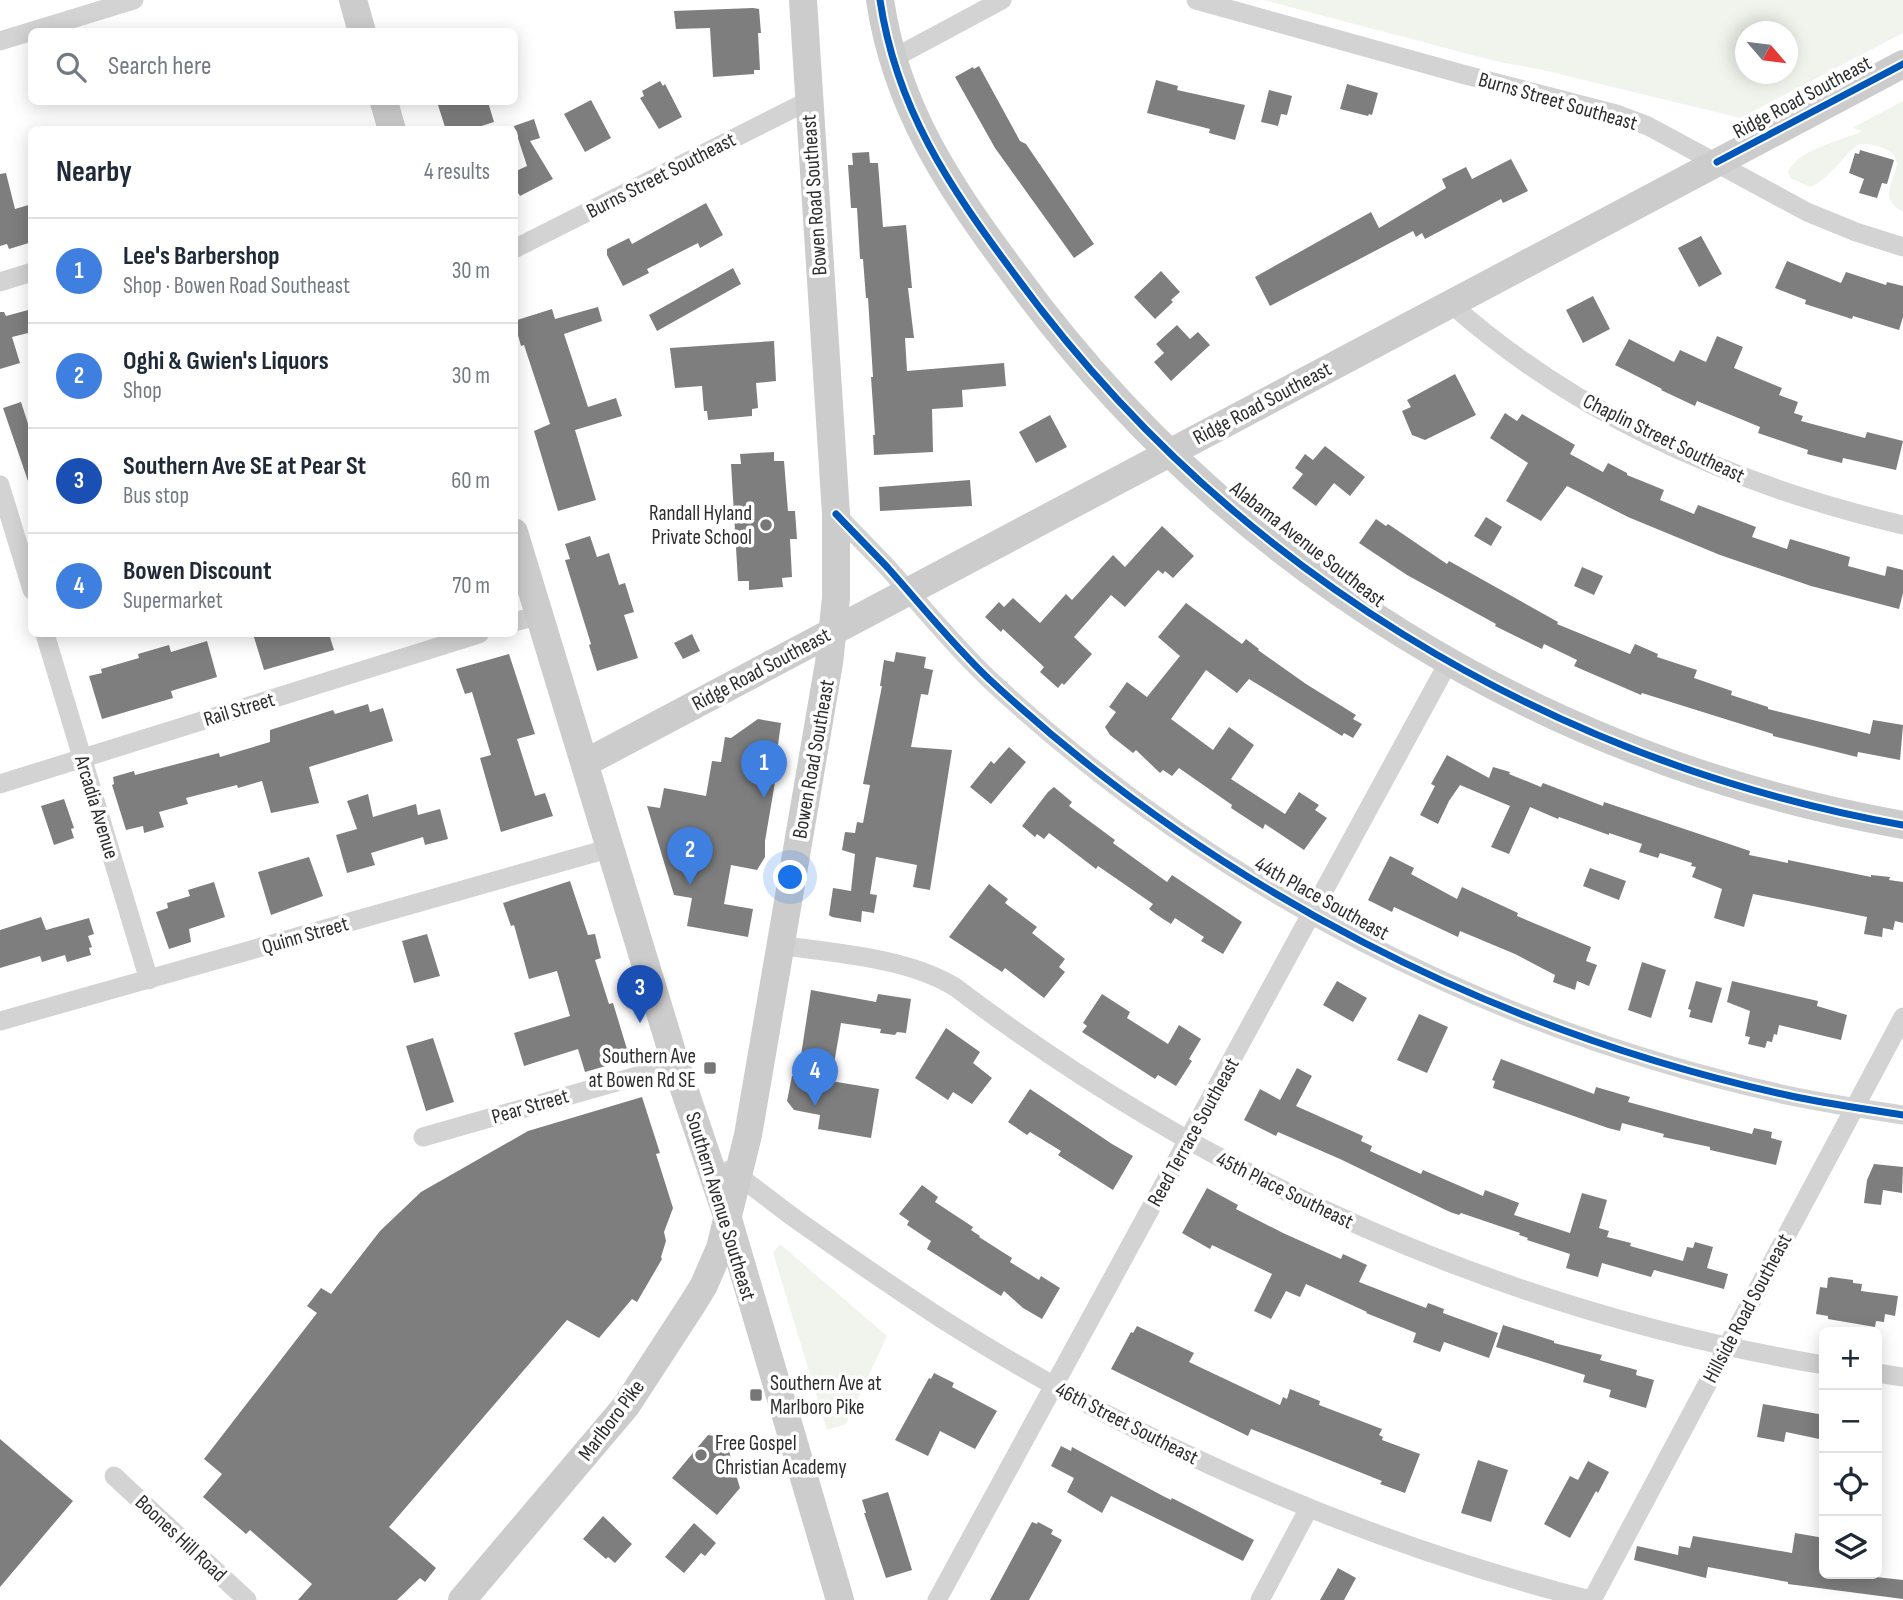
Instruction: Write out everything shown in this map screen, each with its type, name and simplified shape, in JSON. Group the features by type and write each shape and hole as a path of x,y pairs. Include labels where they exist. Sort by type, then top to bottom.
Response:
{"main road":[{"path":"353,0 361,28"},
{"name":"Bowen Road Southeast","path":"728,1219 748,1135 827,677 836,598 836,514 803,0"},
{"name":"Alabama Avenue Southeast","path":"880,0 892,59 918,127 945,174 994,248 1077,354 1128,413 1246,521 1369,614 1448,663 1549,715 1663,761 1787,799 1903,825"},
{"name":"Ridge Road Southeast","path":"585,763 1903,64"},
{"path":"385,105 391,126"},
{"name":"Southern Avenue Southeast","path":"518,559 527,619 585,763 676,1065 728,1219 839,1600"},
{"name":"Marlboro Pike","path":"461,1600 626,1406 704,1285 720,1248 728,1219"}],"street":[{"path":"42,28 134,0"},
{"path":"892,59 1002,0"},
{"name":"Burns Street Southeast","path":"1196,0 1616,114 1648,126 1807,212 1903,247"},
{"path":"0,41 28,32"},
{"name":"Burns Street Southeast","path":"518,247 808,101"},
{"path":"0,282 28,273"},
{"name":"Chaplin Street Southeast","path":"1450,303 1496,341 1545,376 1596,408 1654,438 1760,483 1903,525"},
{"path":"0,485 6,527 28,580"},
{"name":"44th Place Southeast","path":"836,514 891,572 943,634 990,680 1099,772 1221,859 1311,914 1437,978 1582,1037 1706,1075 1782,1094 1903,1115"},
{"path":"6,527 28,520"},
{"name":"Arcadia Avenue","path":"45,637 149,980"},
{"name":"Rail Street","path":"0,784 469,637"},
{"name":"Reed Terrace Southeast","path":"937,1600 1448,663"},
{"name":"Quinn Street","path":"0,1021 611,848"},
{"name":"45th Place Southeast","path":"780,945 904,965 935,976 955,987 1087,1081 1187,1141 1323,1211 1463,1269 1605,1316 1727,1346 1819,1364"},
{"name":"Hillside Road Southeast","path":"1591,1600 1903,1017"},
{"name":"Pear Street","path":"423,1137 676,1065"},
{"name":"46th Street Southeast","path":"708,1156 872,1273 951,1325 1054,1386 1153,1438 1309,1508 1421,1550 1591,1600"},
{"path":"1882,1374 1903,1377"},
{"name":"Boones Hill Road","path":"114,1476 247,1600"},
{"path":"1260,1600 1309,1508"}],"shaded area":[{"path":"1263,0 1903,0 1903,33 1740,118 1539,69 1499,62"},
{"path":"1903,101 1903,212 1895,207 1889,196 1896,160 1890,152 1878,146 1856,146 1825,178 1810,187 1790,178 1788,171 1802,157 1821,146 1862,131 1852,128"},
{"path":"780,1244 887,1336 846,1424 827,1430 773,1253"}],"building":[{"path":"759,9 761,33 758,33 760,70 754,70 754,74 713,77 710,28 676,29 674,11"},
{"path":"979,66 1020,141 1026,144 1094,244 1074,258 995,148 955,77"},
{"path":"1156,80 1178,86 1177,90 1245,105 1235,140 1209,133 1210,129 1147,113"},
{"path":"660,81 663,86 665,84 682,117 659,129 640,98 644,96 642,91"},
{"path":"1347,84 1378,93 1372,115 1340,109"},
{"path":"1269,90 1292,96 1287,115 1281,114 1278,126 1261,122"},
{"path":"591,100 611,138 585,152 564,114"},
{"path":"438,105 489,105 494,122 482,126 445,126"},
{"path":"534,119 540,138 530,141 553,179 520,196 518,170 527,166 518,138 518,126 514,126"},
{"path":"1860,150 1894,160 1887,184 1882,183 1877,198 1859,193 1864,179 1849,173 1855,153 1859,154"},
{"path":"869,152 870,163 878,163 883,227 906,225 912,288 908,288 914,338 905,338 907,371 1004,363 1006,386 962,390 963,407 932,409 933,452 874,455 868,298 863,259 860,259 857,208 851,208 848,165 853,165 852,153"},
{"path":"1511,159 1528,191 1503,203 1501,199 1425,239 1422,233 1416,237 1413,231 1270,306 1255,277 1371,212 1379,228 1446,188 1442,179 1466,167 1472,179"},
{"path":"6,173 15,209 28,205 28,243 9,249 7,244 0,246 0,174"},
{"path":"706,203 723,235 700,248 698,243 647,269 649,273 623,286 607,255 607,249 629,238 632,244"},
{"path":"1701,236 1722,274 1699,287 1678,248"},
{"path":"1787,261 1841,283 1846,272 1886,285 1887,282 1903,286 1903,317 1899,330 1805,304 1806,300 1775,288"},
{"path":"733,268 741,284 657,331 649,315"},
{"path":"1161,271 1180,292 1155,319 1134,297"},
{"path":"1593,296 1610,329 1583,343 1566,310"},
{"path":"598,307 602,321 564,334 588,407 616,398 622,416 575,430 596,500 558,511 534,431 550,424 524,345 521,346 518,335 518,320 552,309 555,319"},
{"path":"28,310 28,333 12,337 20,363 0,369 0,312 4,312 6,316"},
{"path":"1177,325 1190,339 1198,332 1210,345 1171,381 1154,362 1164,353 1156,344"},
{"path":"1717,336 1743,347 1734,368 1782,388 1779,395 1798,402 1794,413 1803,416 1801,421 1865,438 1867,432 1903,441 1896,470 1843,458 1842,463 1807,454 1808,450 1758,433 1760,427 1697,401 1695,406 1615,365 1629,339 1674,362 1680,350 1706,362"},
{"path":"774,341 776,381 756,383 758,408 752,409 752,416 708,420 707,411 704,411 702,386 675,388 670,348"},
{"path":"1455,374 1476,415 1425,440 1412,435 1402,411 1411,407 1407,400"},
{"path":"21,402 28,424 28,481 3,408"},
{"path":"1505,413 1517,421 1522,414 1575,445 1570,454 1603,472 1608,463 1627,475 1664,490 1660,500 1694,514 1698,505 1756,527 1752,537 1787,549 1790,539 1850,557 1848,566 1885,576 1887,566 1903,570 1903,593 1899,609 1811,586 1720,555 1628,517 1567,486 1541,521 1506,501 1528,463 1490,438"},
{"path":"1050,415 1067,447 1036,463 1019,432"},
{"path":"1325,446 1365,477 1350,496 1334,483 1316,506 1292,488 1303,474 1295,468 1305,454 1313,460"},
{"name":"Randall Hyland Private School","path":"774,452 774,461 784,461 788,511 795,511 797,539 790,539 792,577 782,578 783,587 749,590 749,581 738,581 731,464 741,464 740,454"},
{"path":"970,480 972,506 880,511 879,487"},
{"path":"1486,517 1502,527 1491,546 1474,536"},
{"path":"1376,519 1386,526 1388,524 1447,564 1449,561 1558,622 1557,624 1630,654 1635,644 1658,654 1657,657 1697,670 1694,678 1732,691 1731,695 1768,709 1870,734 1873,720 1903,725 1900,760 1858,752 1857,757 1773,736 1642,693 1641,695 1574,666 1577,660 1544,644 1542,649 1495,626 1496,624 1407,575 1359,543"},
{"path":"1162,526 1194,556 1173,578 1165,571 1163,574 1158,570 1125,607 1111,595 1074,637 1092,654 1064,685 1062,683 1058,688 1040,672 1044,667 1003,629 1001,632 985,617 999,602 1004,607 1013,598 1040,623 1066,594 1072,600 1113,555 1125,567"},
{"path":"590,536 597,557 609,553 619,585 625,583 634,612 624,615 638,658 597,671 565,560 570,559 565,544"},
{"path":"1582,567 1603,576 1594,595 1574,586"},
{"path":"1186,603 1242,644 1246,639 1306,684 1356,715 1353,719 1362,724 1353,738 1344,733 1342,736 1249,679 1237,693 1206,670 1171,719 1213,750 1229,727 1254,745 1231,779 1285,814 1299,792 1319,805 1315,810 1327,818 1304,850 1265,824 1263,829 1179,768 1172,776 1163,770 1160,773 1136,750 1133,753 1110,735 1105,727 1116,712 1109,707 1127,682 1147,697 1180,656 1158,637"},
{"path":"692,634 700,651 683,659 674,643"},
{"path":"254,637 330,637 334,650 264,670"},
{"path":"207,641 217,677 171,691 173,698 102,719 89,676 102,673 101,669 139,658 138,654 169,645 171,652"},
{"path":"896,652 926,657 924,668 933,670 928,695 921,694 911,747 952,750 930,890 913,887 917,865 876,857 870,894 877,895 874,913 862,911 861,922 832,917 829,915 833,888 851,891 855,854 842,850 845,832 855,833 857,822 863,823 870,785 863,784 882,686 884,660 894,662"},
{"path":"509,654 535,734 517,739 535,796 545,793 553,816 501,832 480,758 491,755 472,692 465,694 456,669"},
{"path":"368,704 370,712 383,708 393,741 309,767 319,803 271,813 262,781 186,798 188,804 159,812 164,827 144,833 143,826 126,830 112,785 113,777 134,771 135,775 219,753 220,757 270,742 270,730 333,710 335,714"},
{"path":"758,719 781,723 777,752 780,753 765,841 765,857 757,870 731,865 724,904 753,909 748,937 687,926 692,898 674,895 647,806 660,808 664,788 706,796 712,761 721,762 725,737 731,738"},
{"path":"1009,747 1026,762 991,804 970,787 991,761 994,764"},
{"path":"1447,755 1489,778 1493,767 1510,772 1509,774 1541,787 1543,783 1603,806 1604,802 1750,851 1749,855 1871,877 1890,877 1889,880 1903,882 1903,923 1895,921 1893,930 1883,928 1882,937 1864,934 1867,917 1753,894 1744,927 1714,918 1722,889 1692,877 1696,867 1691,866 1692,863 1660,853 1658,858 1639,852 1642,844 1559,817 1558,819 1530,807 1509,854 1491,847 1510,806 1460,785 1438,824 1420,815 1435,786 1431,784"},
{"path":"1054,787 1072,802 1069,806 1115,840 1113,843 1167,882 1172,875 1242,922 1223,954 1201,941 1204,937 1175,918 1171,924 1157,915 1149,909 1153,904 1098,866 1096,869 1049,833 1044,839 1037,834 1035,837 1022,826"},
{"path":"368,794 373,817 416,804 418,815 440,809 448,839 425,845 423,837 371,853 375,865 347,873 336,835 357,829 347,801"},
{"path":"64,799 74,828 71,829 74,838 54,845 41,806"},
{"path":"1390,856 1414,868 1411,874 1457,899 1462,887 1518,913 1517,916 1591,947 1586,961 1597,965 1589,986 1577,981 1575,990 1553,982 1555,975 1515,954 1460,931 1458,937 1394,907 1392,912 1368,900"},
{"path":"309,857 323,896 271,915 258,872"},
{"path":"1590,868 1626,881 1619,900 1583,886"},
{"path":"570,881 588,935 595,934 601,958 595,960 609,1004 613,1003 630,1059 585,1072 578,1049 524,1066 514,1033 570,1016 557,971 529,979 514,925 511,926 503,903"},
{"path":"214,882 225,917 189,929 191,942 169,949 156,912 168,908 167,903 190,896 188,890"},
{"path":"989,884 1008,899 1005,903 1037,927 1032,933 1065,959 1059,967 1065,972 1044,998 1005,968 1002,972 949,937"},
{"path":"41,917 46,930 89,918 94,934 88,936 92,947 89,948 91,955 67,962 65,955 42,962 40,956 0,968 0,930"},
{"path":"427,934 440,976 414,983 402,941"},
{"path":"1642,962 1666,970 1651,1018 1628,1010"},
{"path":"1337,981 1367,998 1353,1022 1323,1005"},
{"path":"1696,981 1722,988 1712,1023 1689,1017 1691,1010 1688,1009"},
{"path":"1732,981 1818,1001 1817,1006 1847,1015 1841,1040 1779,1025 1777,1035 1774,1034 1772,1042 1767,1041 1765,1048 1748,1044 1750,1037 1745,1036 1750,1011 1727,1002"},
{"path":"811,990 876,1002 878,994 911,999 906,1033 880,1033 881,1029 841,1023 831,1081 879,1089 871,1138 818,1129 820,1115 794,1110 787,1101 792,1076 798,1075"},
{"path":"1102,994 1130,1012 1127,1018 1168,1044 1179,1025 1201,1039 1189,1059 1192,1061 1176,1086 1158,1075 1155,1079 1082,1032 1087,1026 1083,1023"},
{"path":"1419,1014 1448,1027 1427,1073 1397,1060"},
{"path":"946,1028 980,1052 973,1063 992,1078 972,1104 953,1092 948,1100 915,1078"},
{"path":"433,1038 454,1102 426,1111 406,1046"},
{"path":"1501,1059 1594,1094 1596,1087 1630,1097 1628,1102 1691,1119 1752,1134 1754,1128 1772,1132 1771,1138 1782,1141 1776,1165 1710,1150 1710,1147 1663,1137 1664,1134 1622,1123 1620,1131 1608,1128 1493,1088 1495,1081 1492,1080"},
{"path":"1297,1068 1312,1076 1296,1106 1363,1136 1361,1141 1372,1146 1370,1151 1421,1174 1423,1170 1483,1196 1485,1190 1519,1203 1514,1215 1570,1233 1582,1193 1607,1200 1599,1228 1609,1231 1607,1237 1683,1261 1687,1247 1693,1248 1695,1242 1713,1247 1707,1268 1728,1274 1724,1289 1654,1270 1651,1277 1602,1263 1598,1277 1566,1268 1570,1254 1527,1240 1528,1238 1519,1235 1520,1233 1461,1213 1459,1215 1450,1212 1340,1159 1278,1132 1276,1136 1244,1120 1260,1089 1280,1100"},
{"path":"1030,1089 1133,1156 1113,1190 1058,1155 1061,1151 1030,1132 1027,1135 1008,1122"},
{"path":"642,1097 660,1153 656,1154 673,1208 664,1232 666,1241 662,1259 637,1302 632,1299 599,1338 567,1320 389,1527 436,1568 425,1582 420,1578 397,1600 298,1600 312,1584 250,1530 246,1534 203,1497 222,1474 204,1459 317,1313 307,1306 321,1288 331,1294 380,1231 421,1192 528,1131"},
{"path":"1874,1164 1903,1167 1902,1193 1883,1190 1881,1205 1864,1203 1867,1180"},
{"path":"922,1185 938,1197 935,1202 973,1227 971,1230 979,1237 1012,1258 1010,1262 1039,1280 1041,1276 1060,1288 1042,1319 1023,1308 1004,1291 1001,1296 927,1249 931,1241 907,1225 909,1221 899,1214"},
{"path":"1207,1188 1238,1205 1236,1209 1283,1233 1341,1259 1343,1254 1367,1265 1359,1282 1426,1308 1428,1303 1444,1309 1443,1313 1498,1333 1489,1358 1444,1342 1440,1352 1413,1342 1416,1333 1306,1284 1300,1297 1286,1291 1271,1319 1254,1311 1272,1274 1212,1245 1210,1249 1182,1233"},
{"path":"1828,1278 1853,1280 1853,1283 1862,1284 1861,1291 1898,1296 1895,1316 1885,1314 1884,1322 1876,1321 1875,1327 1828,1319 1828,1316 1816,1314 1820,1287 1827,1288"},
{"path":"1503,1325 1554,1343 1602,1355 1600,1360 1637,1370 1636,1375 1654,1380 1646,1408 1609,1397 1611,1390 1583,1382 1585,1375 1496,1347"},
{"path":"1137,1326 1194,1353 1189,1362 1280,1405 1283,1397 1287,1399 1290,1389 1320,1401 1319,1405 1382,1429 1379,1435 1383,1437 1382,1440 1420,1454 1405,1493 1380,1484 1382,1481 1251,1429 1248,1436 1111,1369"},
{"path":"934,1373 954,1383 952,1387 997,1411 975,1449 940,1431 928,1456 895,1440"},
{"path":"1763,1404 1819,1414 1819,1439 1786,1432 1784,1442 1757,1437"},
{"path":"708,1435 725,1438 740,1488 717,1515 672,1478"},
{"path":"0,1439 73,1501 0,1587"},
{"path":"1061,1446 1071,1451 1072,1447 1163,1496 1171,1500 1172,1498 1254,1540 1243,1561 1111,1496 1102,1513 1067,1492 1074,1478 1051,1466"},
{"path":"1478,1460 1508,1470 1491,1522 1461,1513"},
{"path":"1588,1461 1609,1472 1570,1538 1544,1524 1570,1476 1578,1480"},
{"path":"888,1492 912,1570 886,1578 862,1500"},
{"path":"603,1516 632,1544 615,1563 608,1557 606,1559 583,1539"},
{"path":"1032,1522 1038,1522 1053,1530 1051,1534 1062,1540 1029,1600 990,1600"},
{"path":"694,1523 716,1543 705,1556 701,1553 684,1573 665,1557"},
{"path":"1795,1533 1819,1537 1819,1579 1903,1580 1903,1599 1788,1584 1708,1567 1706,1578 1634,1560 1637,1546 1678,1555 1679,1546 1690,1548 1693,1536 1792,1553"},
{"path":"1338,1568 1356,1578 1344,1600 1320,1600"}],"cycle path":[{"path":"880,0 899,76 928,144 967,208 1012,271 1097,377 1191,473 1294,559 1404,635 1520,699 1643,753 1771,795 1903,825"},
{"path":"1717,162 1903,64"},
{"path":"836,514 990,680 1076,755 1167,824 1263,886 1363,942 1466,991 1572,1033 1680,1068 1791,1096 1903,1115"}],"place":[{"name":"Randall Hyland Private School","path":"766,525"},
{"name":"Lee's Barbershop","path":"764,798"},
{"name":"Oghi & Gwien's Liquors","path":"690,885"},
{"name":"Southern Ave SE at Pear St","path":"640,1023"},
{"name":"Southern Ave at Bowen Rd SE","path":"710,1068"},
{"name":"Bowen Discount","path":"815,1106"},
{"name":"Southern Ave at Marlboro Pike","path":"756,1395"},
{"name":"Free Gospel Christian Academy","path":"701,1455"}]}
